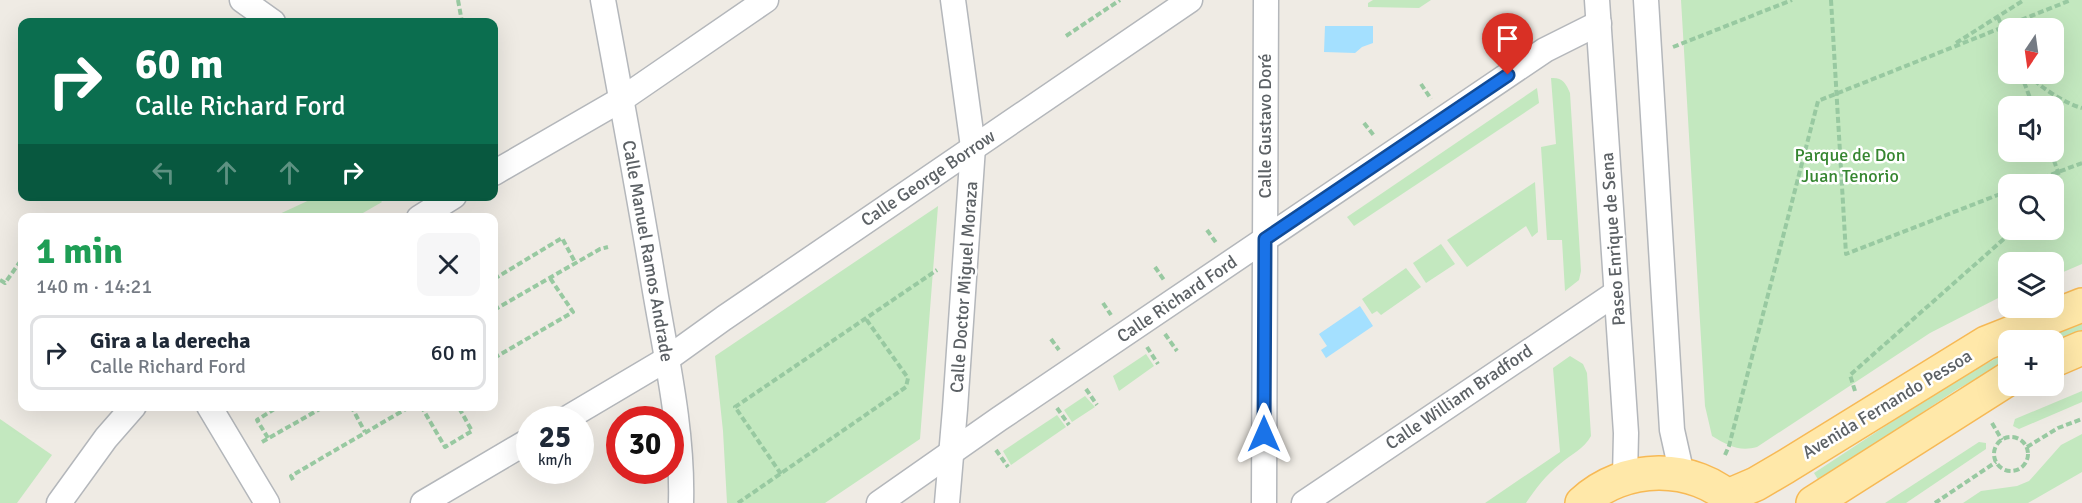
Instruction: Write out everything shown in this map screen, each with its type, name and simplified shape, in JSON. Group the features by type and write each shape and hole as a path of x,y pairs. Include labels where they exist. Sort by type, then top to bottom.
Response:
{"main road":[{"name":"Avenida Fernando Pessoa","path":"1732,500 1986,344 2082,305"},
{"path":"2064,356 2082,348"},
{"path":"1813,503 1998,385"},
{"path":"1582,503 1593,492 1625,477 1653,473 1682,475 1698,480 1732,500"}],"street":[{"path":"242,0 267,18"},
{"name":"Calle Manuel Ramos Andrade","path":"603,0 675,408 681,503"},
{"path":"498,171 622,99 766,0"},
{"name":"Calle Doctor Miguel Moraza","path":"947,503 973,147 952,0"},
{"name":"Calle George Borrow","path":"588,406 667,359 1190,0"},
{"name":"Calle Gustavo Doré","path":"1264,503 1266,0"},
{"path":"1646,0 1672,430 1682,475"},
{"name":"Calle Richard Ford","path":"879,503 999,419 1545,50 1598,11"},
{"name":"Paseo Enrique de Sena","path":"1598,11 1626,433 1625,477"},
{"path":"427,213 446,201"},
{"name":"Calle William Bradford","path":"1304,503 1616,293"},
{"path":"59,503 106,438 130,411"},
{"path":"212,411 267,503"},
{"path":"423,503 516,448"}],"path":[{"path":"458,0 461,18"},
{"path":"1066,36 1120,0"},
{"path":"1673,47 1792,0"},
{"path":"1831,0 1846,254 1998,195"},
{"path":"1948,48 2024,0"},
{"path":"2024,18 2071,0"},
{"path":"1725,455 1730,446 1818,101 1998,28"},
{"path":"1503,29 1512,44"},
{"path":"1421,84 1431,99"},
{"path":"2039,84 2073,106 2082,108"},
{"path":"1364,123 1375,137"},
{"path":"2054,162 2058,172"},
{"path":"2053,174 2082,163"},
{"path":"1207,230 1216,244"},
{"path":"498,277 562,238 576,264"},
{"path":"1855,392 1850,375 2003,240"},
{"path":"498,308 608,247"},
{"path":"0,280 5,283 18,265"},
{"path":"1155,267 1164,280"},
{"path":"780,474 735,407 938,270"},
{"path":"498,356 573,312 550,278"},
{"path":"1103,303 1111,315"},
{"path":"738,503 906,387 908,378 866,319"},
{"path":"1165,334 1177,351"},
{"path":"1051,339 1059,350"},
{"path":"1147,346 1158,364"},
{"path":"1085,388 1097,405"},
{"path":"1057,408 1069,425"},
{"path":"268,438 257,420 271,411"},
{"path":"262,442 316,411"},
{"path":"354,411 365,433"},
{"path":"293,480 291,476 402,411"},
{"path":"424,411 445,447 460,441 472,431 461,411"},
{"path":"2027,447 2058,428 2082,419"},
{"path":"1992,423 2002,440"},
{"path":"2011,437 2020,440 2027,447 2028,458 2022,467 2013,471 2002,469 1996,462 1994,453 1996,445 2002,440 2011,437"},
{"path":"996,449 1008,467"},
{"path":"1935,503 1996,462"}],"green space":[{"path":"1373,0 1431,0 1419,8 1368,7 1368,3"},
{"name":"Parque de Don Juan Tenorio","path":"1681,0 2082,0 2082,264 2064,272 2064,252 1998,252 1998,298 1930,333 1757,447 1739,448 1712,436 1705,406"},
{"path":"1551,78 1563,81 1570,93 1581,271 1579,280 1565,291 1562,240 1547,240 1541,147 1556,144"},
{"path":"1537,88 1539,103 1354,226 1347,217"},
{"path":"1535,182 1538,232 1532,237 1526,226 1467,267 1447,240"},
{"path":"307,201 382,202 363,213 282,213"},
{"path":"938,206 920,439 825,503 727,503 723,431 715,356"},
{"path":"1441,244 1455,264 1426,283 1413,263"},
{"path":"1406,268 1421,287 1381,315 1377,311 1372,314 1362,299"},
{"path":"2082,321 2082,330 2064,338 2064,330 2060,330"},
{"path":"1146,354 1154,366 1119,391 1113,376"},
{"path":"1570,356 1583,364 1587,373 1591,436 1581,448 1546,477 1526,503 1485,503 1560,452 1553,368"},
{"path":"1998,357 1998,367 1956,390 1819,481 1814,473 1954,381"},
{"path":"2082,391 2082,402 2019,429 2013,426 2015,419"},
{"path":"1085,396 1095,407 1072,422 1064,410"},
{"path":"1057,415 1066,427 1011,465 1003,451"},
{"path":"0,419 52,455 17,503 0,503"},
{"path":"2082,434 2082,472 2028,503 1963,503 1981,491 2017,486 2029,481 2061,445"},
{"path":"1979,442 1986,443 1986,449 1906,503 1885,503"}],"water":[{"path":"1325,26 1373,26 1373,43 1362,47 1355,53 1324,52"},
{"path":"1360,306 1373,326 1326,358 1321,350 1327,346 1319,334"}],"route":[{"path":"1264,434 1265,239 1508,75"}]}
